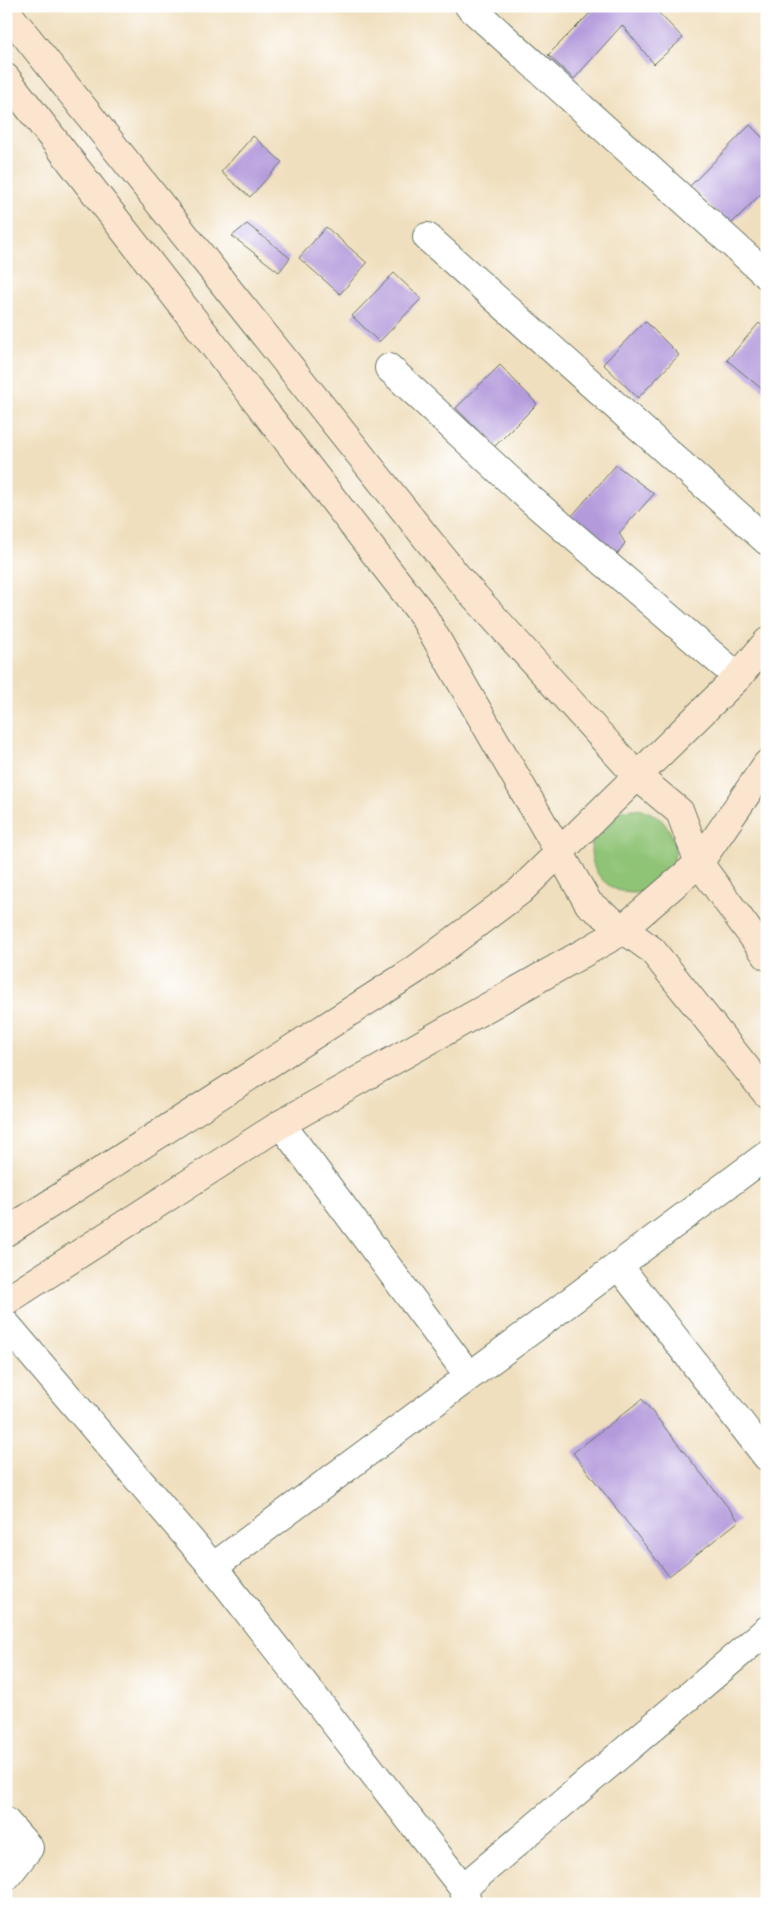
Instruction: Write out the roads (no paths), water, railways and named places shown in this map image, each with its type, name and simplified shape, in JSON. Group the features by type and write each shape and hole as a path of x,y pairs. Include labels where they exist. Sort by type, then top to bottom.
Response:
{"main road":[{"path":"6,11 460,580 638,776 680,812 699,863 767,956"},
{"path":"6,78 422,614 589,904 652,950 767,1094"},
{"path":"6,1232 415,970 520,891 738,677 767,642"},
{"path":"6,1301 281,1124 623,928 699,863 767,764"}],"street":[{"path":"469,6 767,275"},
{"path":"427,236 767,541"},
{"path":"389,368 528,497 738,677"},
{"path":"281,1124 469,1376"},
{"path":"213,1567 767,1155"},
{"path":"618,1265 767,1457"},
{"path":"6,1324 213,1567 466,1896 767,1630"},
{"path":"6,1822 29,1848 6,1878"}]}
